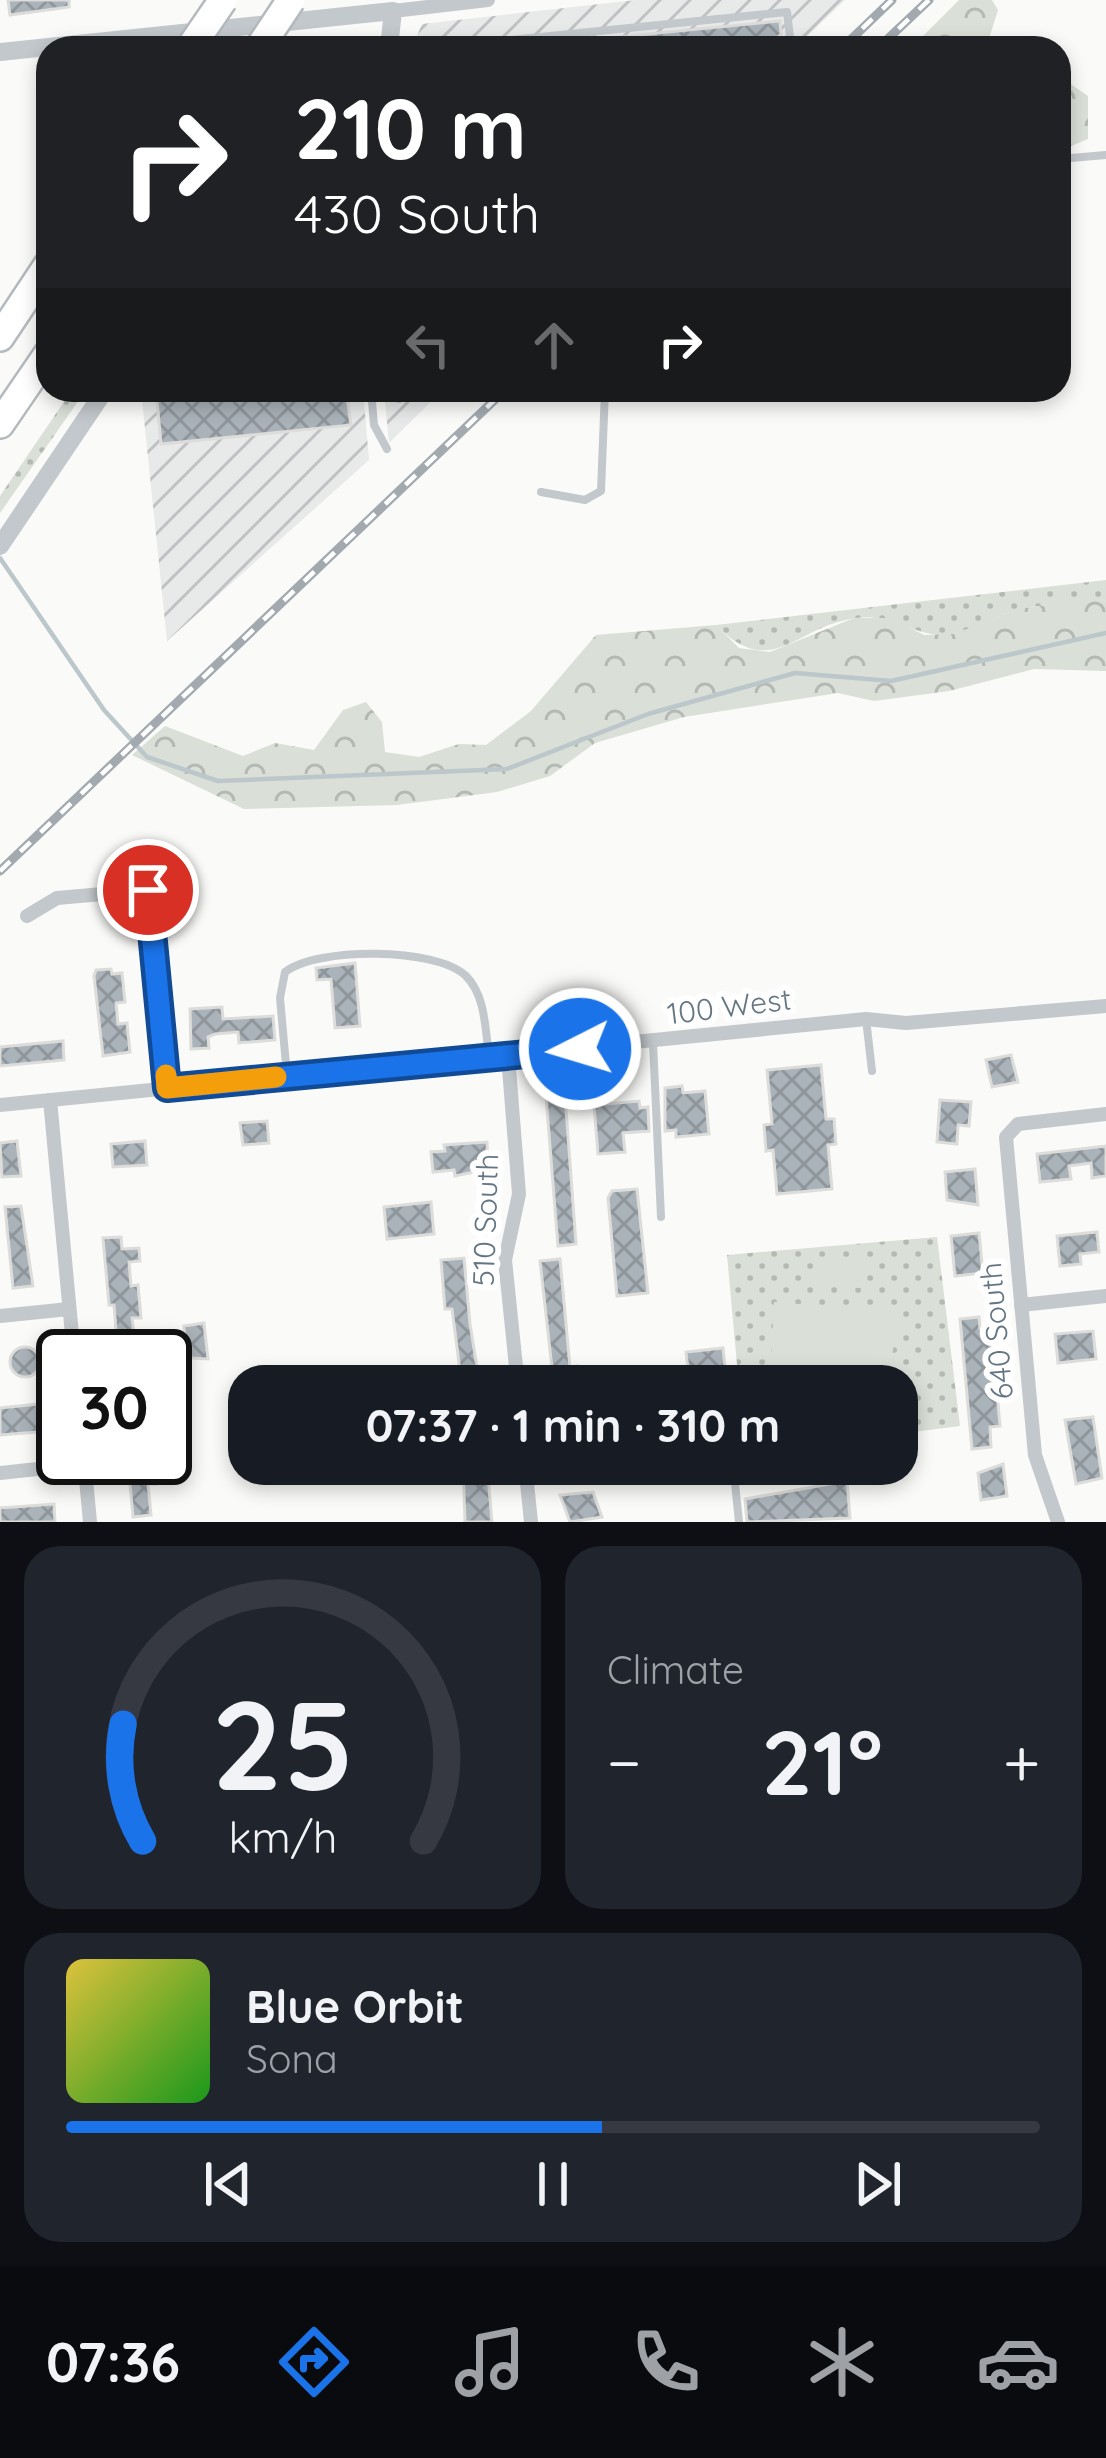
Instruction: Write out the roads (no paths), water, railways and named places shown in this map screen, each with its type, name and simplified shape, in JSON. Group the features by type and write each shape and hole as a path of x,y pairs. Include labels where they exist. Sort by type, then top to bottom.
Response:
{"highway":[{"path":"198,36 223,0"},
{"path":"267,36 291,0"},
{"path":"0,337 36,283"},
{"path":"0,424 36,372"}],"street":[{"path":"150,36 488,0"},
{"path":"390,36 393,10"},
{"path":"0,52 36,48"},
{"path":"2,543 97,402"},
{"path":"27,916 57,898 148,890 167,1088"},
{"name":"100 West","path":"0,1105 866,1019 906,1023 1106,1006"},
{"name":"510 South","path":"508,1056 519,1194 506,1260 516,1365"},
{"path":"50,1100 71,1329"},
{"name":"640 South","path":"1058,1522 1035,1455 1008,1132 1018,1124 1106,1114"},
{"path":"1021,1305 1106,1296"},
{"path":"0,1316 69,1309"},
{"path":"0,1473 36,1468"},
{"path":"86,1485 90,1522"},
{"path":"527,1485 531,1522"}],"lane":[{"path":"553,36 787,13 790,36"},
{"path":"1071,158 1106,154"},
{"path":"372,402 374,425 387,449"},
{"path":"541,492 585,500 602,491 605,402"},
{"path":"287,1076 280,998 285,972 309,959 354,954 426,959 465,976 478,992 489,1058"},
{"path":"866,1019 872,1071"},
{"path":"652,1042 664,1191 661,1217"},
{"path":"735,1485 739,1522"}],"waterway":[{"path":"0,558 104,710 147,757 218,781 507,769 648,714 795,673 891,681 1106,633"}],"railway":[{"path":"854,36 892,0"},
{"path":"891,36 929,0"},
{"path":"0,871 492,402"}]}
